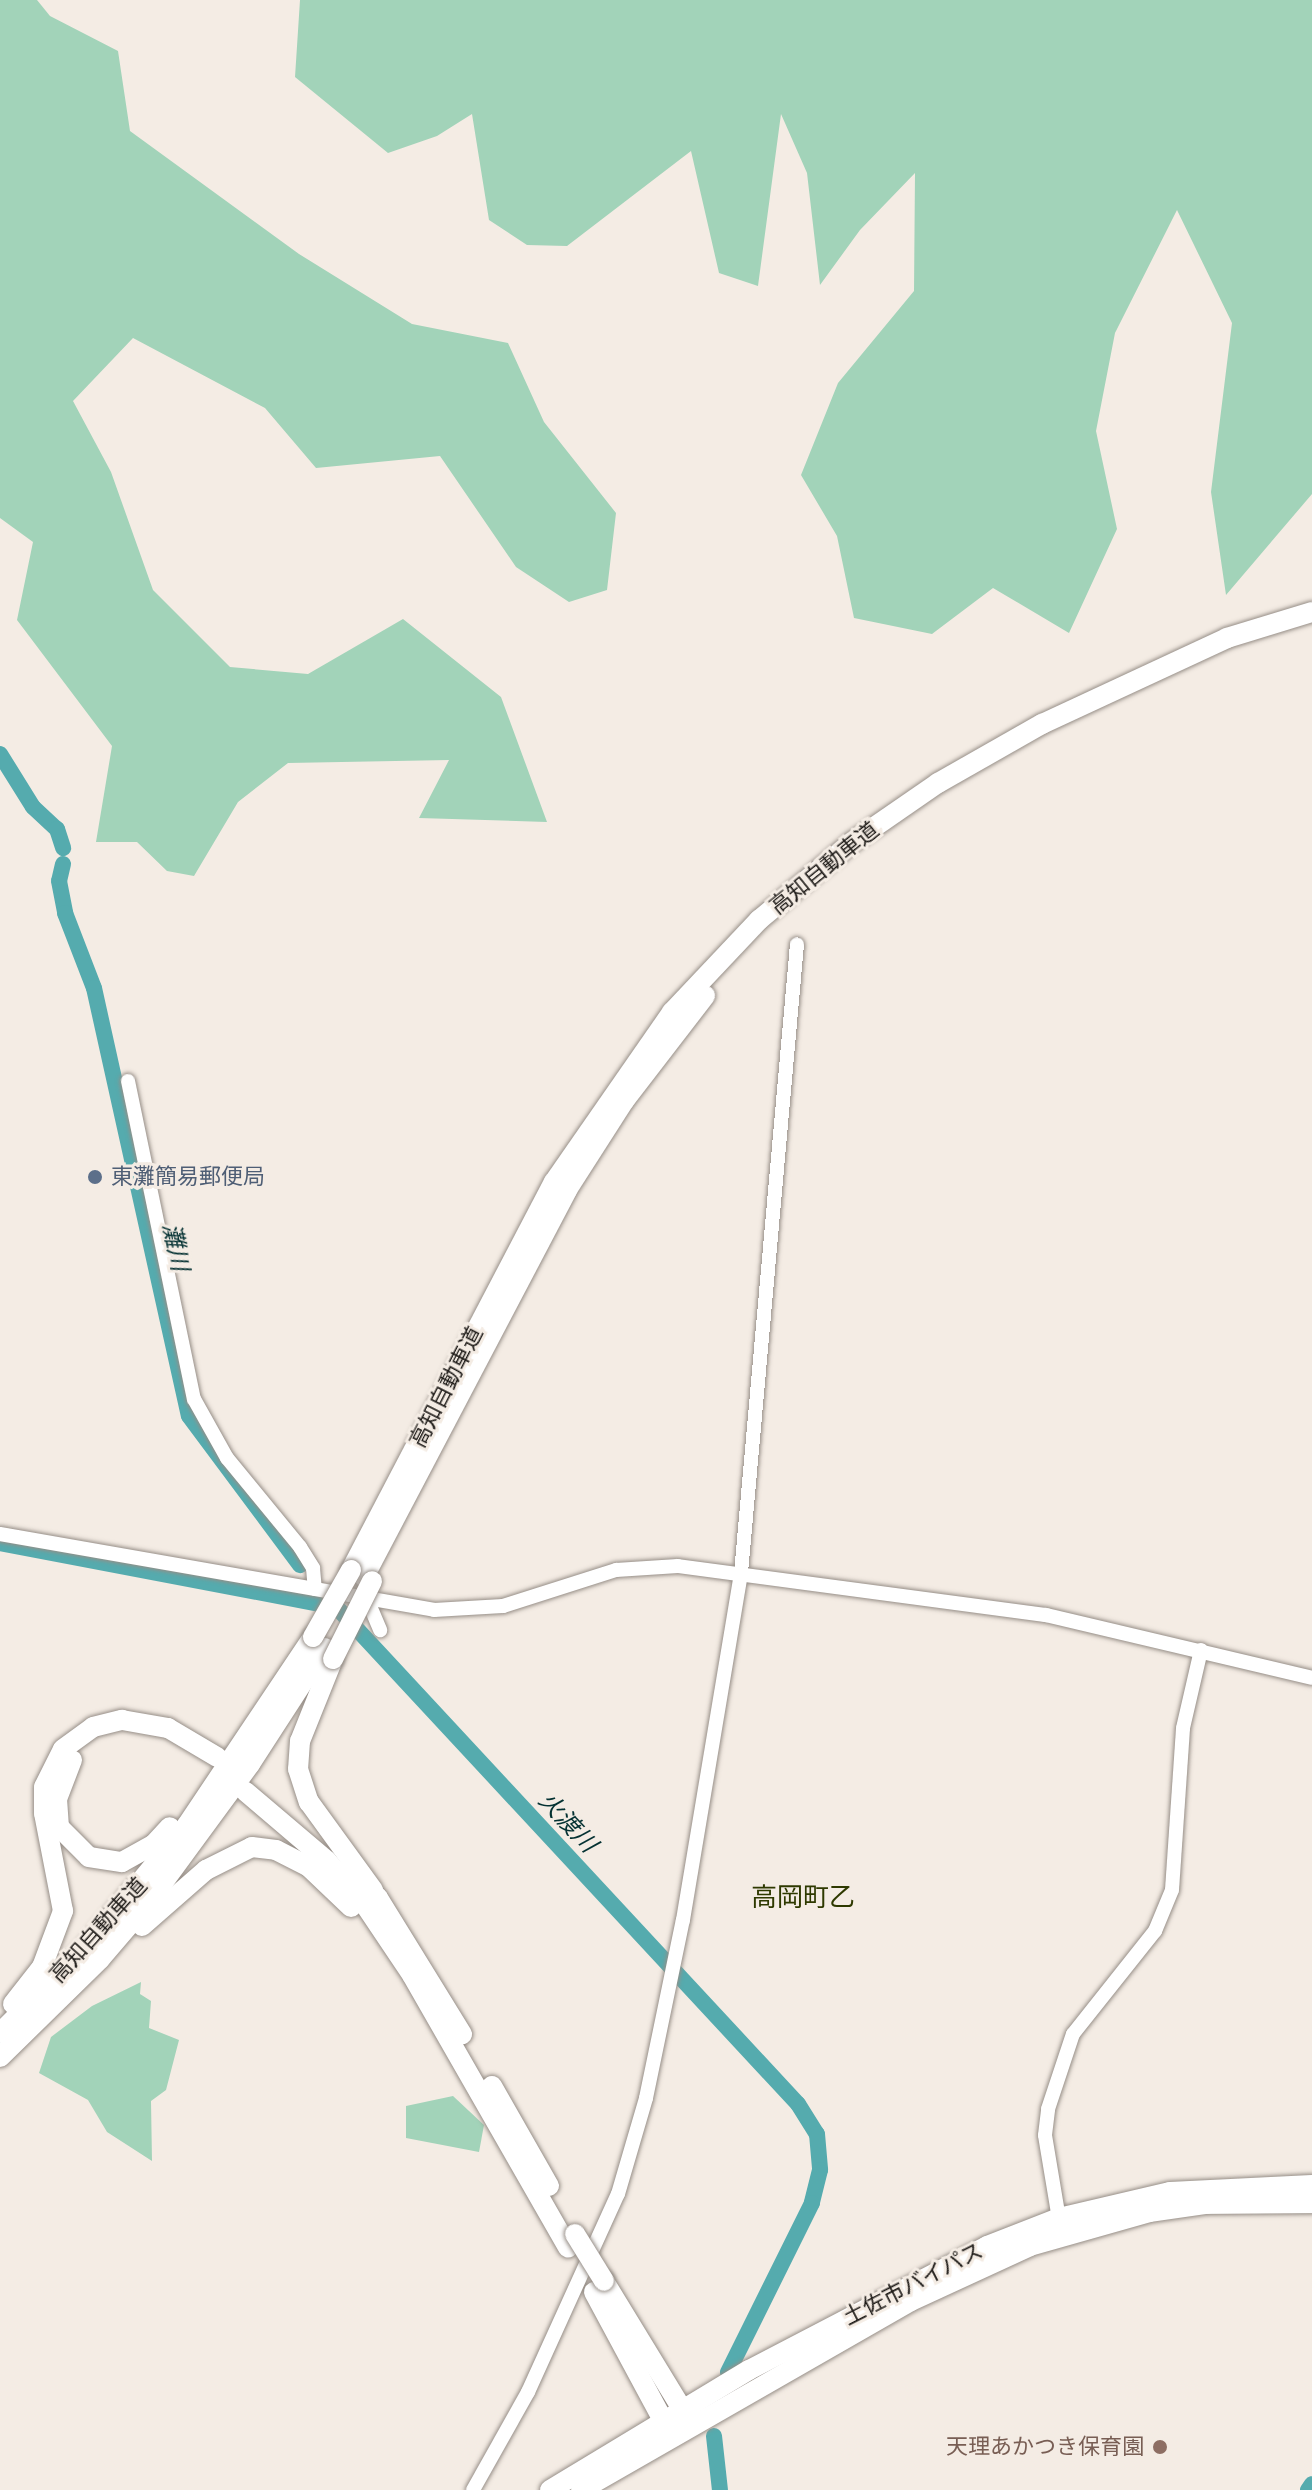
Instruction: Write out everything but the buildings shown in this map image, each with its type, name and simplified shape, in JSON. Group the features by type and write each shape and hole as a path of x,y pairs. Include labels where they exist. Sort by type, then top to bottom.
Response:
{"highway":[{"name":"高知自動車道","path":"363,1582 554,1182 672,1012 759,920 851,843 938,783 1133,678 1227,638 1312,612"},
{"name":"高知自動車道","path":"0,2057 100,1959 208,1823 324,1648 363,1582 567,1190 684,1019 766,931 938,783"},
{"path":"363,1582 324,1648 300,1741 298,1769 309,1802 423,1964 572,2241"},
{"name":"高知自動車道","path":"0,2033 134,1892 221,1760 324,1648"},
{"path":"0,2019 42,1967 59,1927 60,1886 44,1813 44,1787 63,1749 93,1727 122,1720 168,1728 221,1760"},
{"path":"129,1731 147,1734 221,1760 154,1844 122,1862 89,1857 59,1827 57,1799 64,1771 88,1744 129,1731"},
{"path":"378,1898 249,1786 327,1861 412,1975 599,2286 683,2419"},
{"path":"100,1959 206,1870 252,1847 276,1850 309,1867 381,1933"},
{"name":"土佐市バイパス","path":"581,2490 683,2419 705,2396 923,2276 1061,2226 1170,2192 1312,2185"},
{"name":"土佐市バイパス","path":"550,2490 663,2420 703,2417 957,2278 1061,2226 1206,2204 1312,2203"},
{"path":"599,2286 663,2420"}],"street":[{"path":"473,2490 528,2392 618,2194 637,2142 675,1955 741,1573 797,944"},
{"path":"128,1081 194,1399 227,1458 300,1547 313,1568 315,1589"},
{"path":"0,1534 315,1589 363,1582 434,1610 480,1609 626,1568 667,1565 741,1573 1010,1609 1201,1650 1312,1678"},
{"path":"363,1582 380,1630"},
{"path":"1061,2226 1045,2135 1048,2109 1073,2034 1155,1931 1172,1890 1183,1728 1201,1650"}],"green space":[{"path":"0,0 37,0 50,16 118,51 130,131 299,254 412,324 508,343 544,422 616,513 607,590 569,602 516,567 440,456 316,468 265,408 133,338 73,401 111,472 153,590 230,667 308,674 403,619 501,697 547,822 419,818 449,760 288,763 238,802 194,876 167,871 137,842 96,842 112,746 17,620 33,542 0,518"},
{"path":"300,0 1312,0 1312,494 1226,595 1211,492 1232,323 1177,210 1115,333 1096,431 1117,529 1069,633 993,588 932,634 854,618 837,536 801,475 838,383 914,291 915,173 860,230 820,285 807,173 781,114 758,286 719,273 691,151 567,246 527,245 489,220 472,114 437,136 388,153 295,77"},
{"path":"141,1982 140,1994 151,2001 149,2028 179,2040 166,2090 151,2101 152,2161 107,2132 88,2100 39,2073 51,2037 92,2006"},
{"path":"453,2096 484,2125 479,2152 406,2138 406,2106"}],"waterway":[{"name":"灘川","path":"0,754 33,807 57,829 63,848"},
{"name":"灘川","path":"63,864 59,881 65,913 94,988 189,1416 300,1565"},
{"name":"火渡川","path":"0,1543 336,1607"},
{"name":"火渡川","path":"329,1599 798,2104 817,2134 820,2170 812,2203 728,2372"},
{"name":"火渡川","path":"714,2436 720,2490"},
{"path":"1308,2490 1312,2484"}],"place":[{"name":"東灘簡易郵便局","path":"95,1177"},
{"name":"天理あかつき保育園","path":"1160,2447"}],"district":[{"name":"高岡町乙","path":"803,1898"}]}
